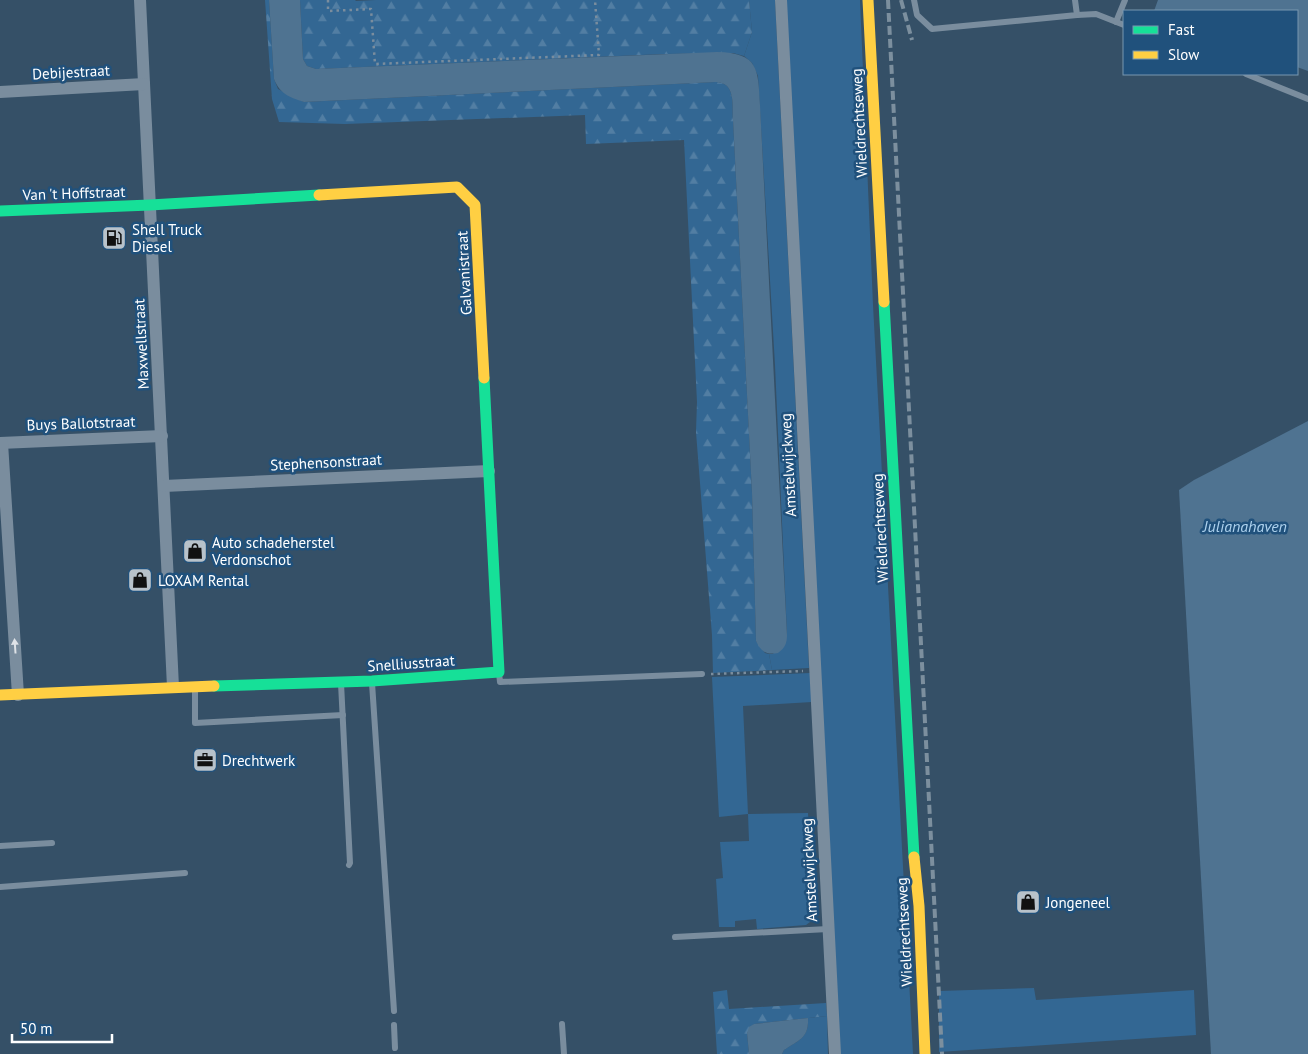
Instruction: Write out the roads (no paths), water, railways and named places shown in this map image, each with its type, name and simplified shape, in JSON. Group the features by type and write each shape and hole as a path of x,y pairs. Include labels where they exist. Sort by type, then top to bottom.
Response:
{"street":[{"name":"Maxwellstraat","path":"140,0 173,687"},
{"name":"Amstelwijckweg","path":"781,0 835,1054"},
{"name":"Wieldrechtseweg","path":"868,0 904,693 912,835 919,906 918,928 925,1054"},
{"name":"Debijestraat","path":"0,92 144,84"},
{"name":"Galvanistraat","path":"150,205 457,187 475,205 499,672"},
{"name":"Van 't Hoffstraat","path":"0,211 150,205"},
{"name":"Buys Ballotstraat","path":"18,694 1,443 162,436"},
{"name":"Stephensonstraat","path":"164,486 489,471"},
{"name":"Snelliusstraat","path":"0,695 195,686 372,681 499,672"}],"lane":[{"path":"914,0 917,15 932,28 1096,14 1123,25"},
{"path":"1075,0 1077,15"},
{"path":"1116,22 1125,0"},
{"path":"1249,75 1308,98"},
{"path":"499,672 500,682 702,674"},
{"path":"372,681 394,1011"},
{"path":"341,682 349,865"},
{"path":"195,686 196,723 343,714"},
{"path":"0,846 52,843"},
{"path":"0,887 185,873"},
{"name":"Amstelwijckweg","path":"675,937 828,929"},
{"path":"562,1024 564,1054"},
{"path":"394,1025 395,1048"}],"water":[{"path":"269,0 300,0 303,59 307,66 316,69 717,52 741,56 754,65 759,92 787,635 785,645 778,653 771,654 765,652 756,641 752,493 732,95 727,86 716,82 304,102 286,94 279,88 274,79"},
{"path":"1158,0 1308,0 1308,71 1298,67 1298,10 1154,10"},
{"name":"Julianahaven","path":"1308,421 1308,1054 1211,1054 1179,490 1194,480"},
{"path":"808,1018 805,1034 784,1050 782,1054 749,1054 747,1033 749,1027 754,1024"}],"railway":[{"path":"888,0 942,1054"},
{"path":"901,0 912,40"}],"place":[{"name":"Shell Truck Diesel","path":"114,238"},
{"name":"Auto schadeherstel Verdonschot","path":"195,551"},
{"name":"LOXAM Rental","path":"140,580"},
{"name":"Drechtwerk","path":"205,760"},
{"name":"Jongeneel","path":"1028,902"}]}
